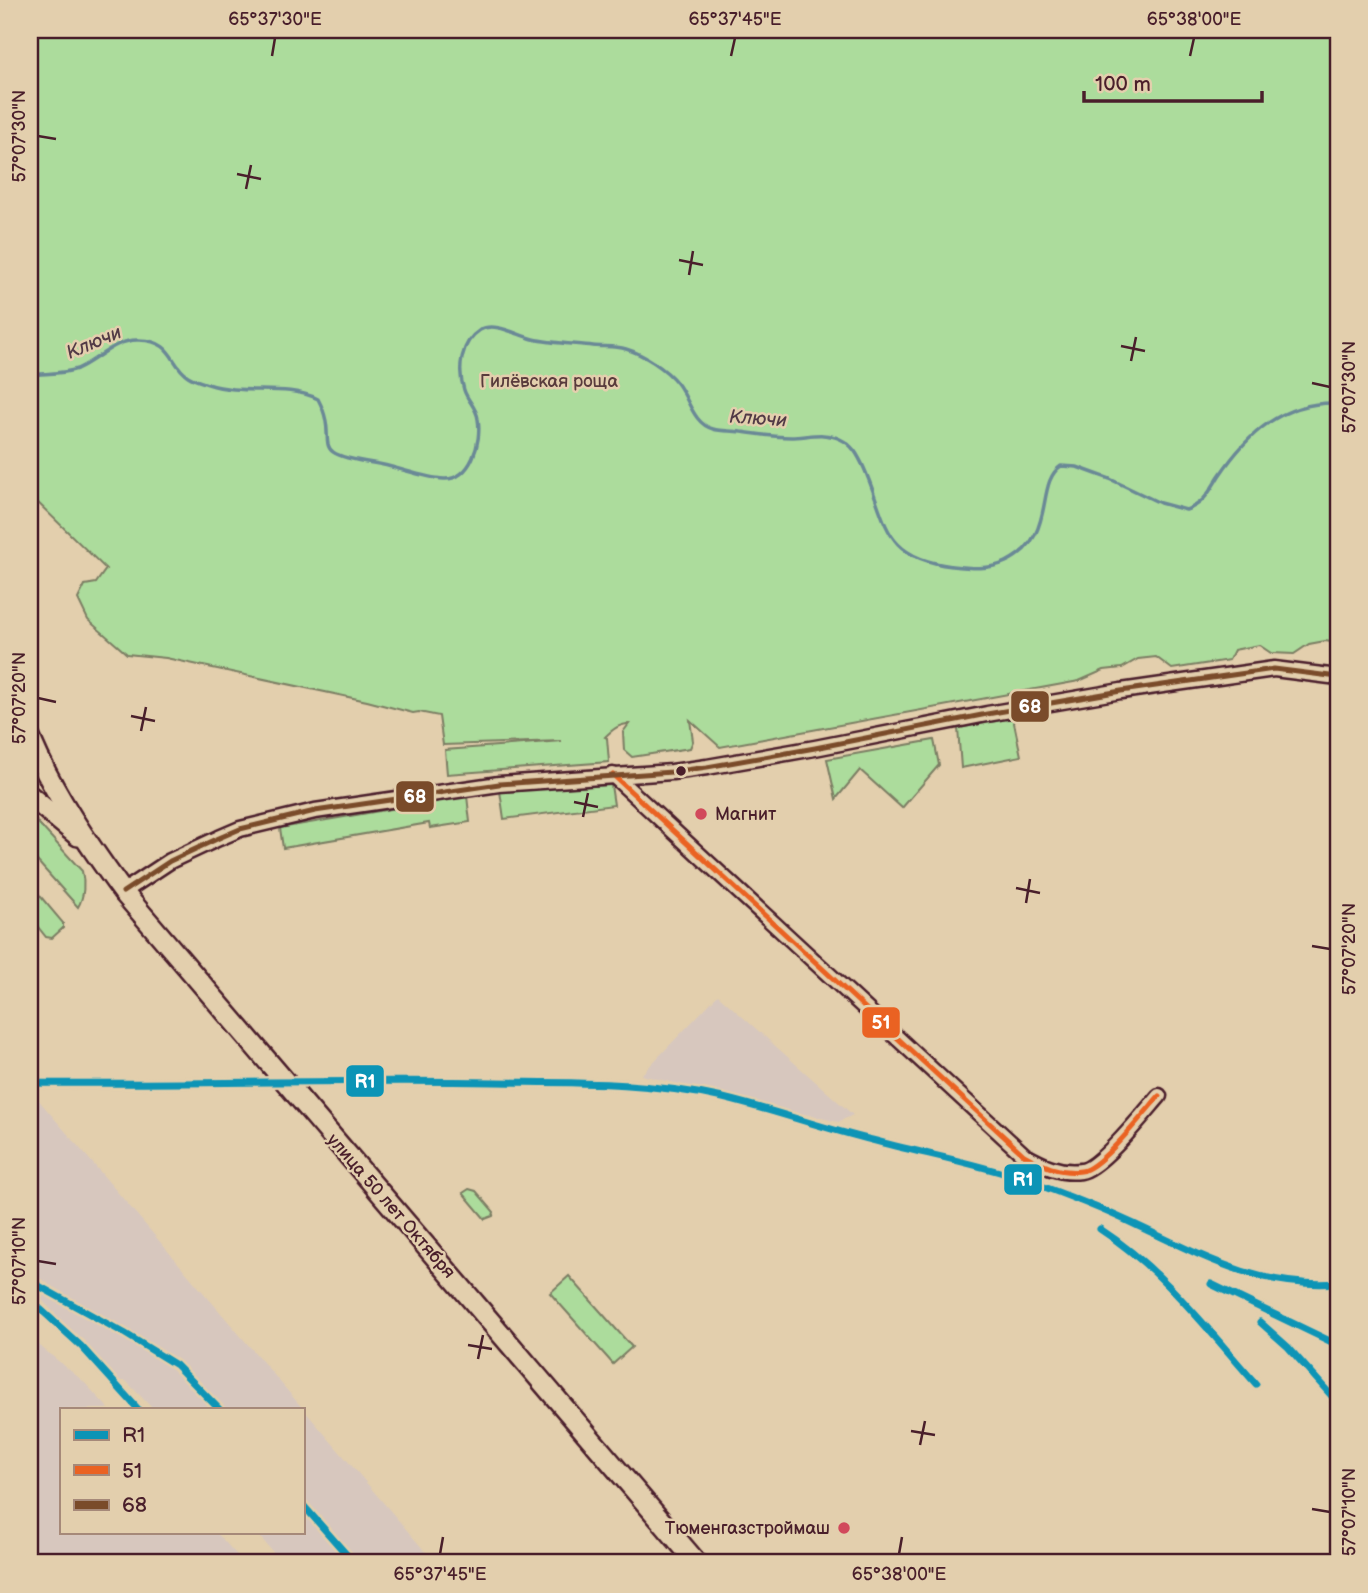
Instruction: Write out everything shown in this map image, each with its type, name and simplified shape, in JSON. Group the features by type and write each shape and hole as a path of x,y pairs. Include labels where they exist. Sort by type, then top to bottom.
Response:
{"main road":[{"path":"30,738 39,759 89,845"},
{"path":"30,796 89,845"},
{"name":"улица 50 лет Октября","path":"89,845 123,892 697,1563"}],"street":[{"path":"123,892 170,861 219,838 240,829 303,814 474,786 672,772 707,767 987,713 1274,669 1338,677"},
{"path":"613,775 1024,1155 1049,1169 1083,1171 1107,1154 1159,1096"}],"shaded area":[{"path":"718,995 853,1115 838,1122 641,1075"},
{"path":"30,1090 302,1408 152,1408 126,1381 120,1381 42,1300 48,1283 30,1273"},
{"path":"30,1338 83,1381 108,1408 60,1408 60,1534 218,1534 244,1563 30,1563"},
{"path":"304,1410 435,1563 282,1563 258,1534 304,1534"}],"green space":[{"name":"Гилёвская роща","path":"30,30 1338,30 1338,643 1325,641 1309,644 1294,654 1271,653 1259,645 1234,650 1229,660 1172,669 1156,657 1138,659 1122,668 1104,670 1079,681 720,747 690,720 693,741 690,748 632,757 624,750 623,732 629,724 625,724 605,737 609,762 447,774 445,750 562,741 443,745 439,716 413,713 166,658 127,654 88,620 78,599 85,585 96,583 106,569 30,495"},
{"path":"1013,718 1021,756 961,768 958,728"},
{"path":"934,740 939,765 902,808 860,770 836,799 827,759"},
{"path":"611,785 614,805 504,819 500,791"},
{"path":"467,796 470,822 430,828 429,823 283,848 280,828"},
{"path":"30,814 82,871 82,899 78,907 30,853"},
{"path":"30,884 63,923 63,928 52,938 46,937 30,917"},
{"path":"469,1189 476,1191 494,1212 493,1216 485,1219 463,1193"},
{"path":"569,1276 632,1347 613,1364 550,1293"}],"waterway":[{"name":"Ключи","path":"30,375 72,371 122,343 151,341 165,349 182,371 198,381 236,389 292,392 318,399 327,426 328,444 338,455 444,479 453,478 468,467 476,448 478,419 464,390 461,365 468,341 480,330 492,327 540,340 622,348 647,358 667,372 681,389 696,416 713,429 791,437 828,435 845,441 860,459 890,534 899,545 929,561 973,568 1000,565 1022,551 1033,539 1043,511 1048,485 1061,466 1077,467 1110,479 1160,503 1186,510 1202,501 1242,446 1269,423 1300,408 1338,403"}],"transit line":[{"name":"68","path":"123,892 170,861 240,829 315,811 499,784 672,772 707,767 987,714 1274,669 1338,677"},
{"name":"51","path":"613,775 1024,1155 1058,1170 1073,1172 1089,1168 1122,1139 1159,1096"},
{"name":"R1","path":"30,1083 552,1083 609,1084 694,1092 1009,1175 1095,1207 1232,1268 1283,1281 1338,1283"},
{"name":"R1","path":"1100,1229 1144,1262 1164,1281 1256,1384"},
{"name":"R1","path":"30,1281 176,1365 218,1408"},
{"name":"R1","path":"1211,1284 1338,1345"},
{"name":"R1","path":"37,1306 81,1346 137,1408"},
{"name":"R1","path":"1260,1322 1288,1347 1338,1403"},
{"name":"R1","path":"304,1506 354,1563"}],"place":[{"name":"Магнит","path":"701,814"},
{"name":"Тюменгазстроймаш","path":"844,1528"}]}
